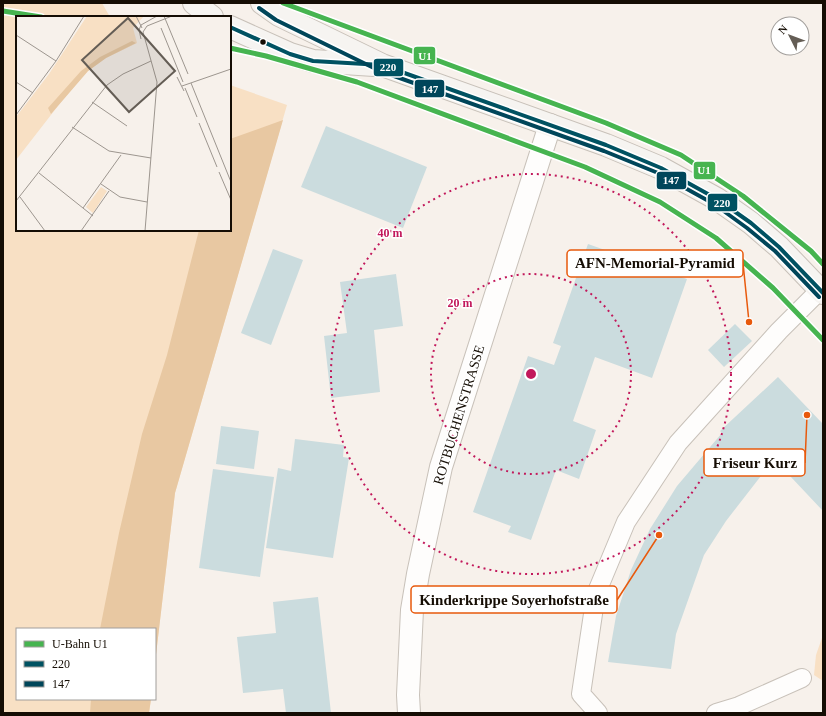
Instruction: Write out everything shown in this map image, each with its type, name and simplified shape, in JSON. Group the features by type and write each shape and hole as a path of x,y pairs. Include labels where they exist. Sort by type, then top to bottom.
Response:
{"main road":[{"path":"194,3 211,16"},
{"path":"262,3 279,15 382,65 550,125 661,168 717,199 750,223 779,247 822,292"},
{"path":"231,27 290,54 313,61 382,65"}],"street":[{"name":"ROTBUCHENSTRASSE","path":"410,713 408,695 412,610 434,496 441,468 550,125"}],"lane":[{"path":"598,713 581,694 587,651 596,594 626,522 678,443 779,332 822,292"},
{"path":"716,713 739,706 802,678"}],"shaded area":[{"path":"3,3 102,3 109,16 16,16 16,231 231,231 231,85 287,105 175,493 156,654 156,628 16,628 16,700 151,700 149,713 3,713"},
{"path":"283,120 175,493 156,654 156,628 100,628 119,533 142,434 167,355 199,231 231,231 231,139"},
{"path":"823,635 823,681 814,675 816,655"},
{"path":"91,700 151,700 149,713 90,713"}],"building":[{"path":"326,126 427,167 403,228 301,187"},
{"path":"588,244 687,279 652,378 595,357 573,421 596,430 579,479 556,470 531,540 508,532 511,526 473,512 528,356 554,365 561,346 553,343"},
{"path":"273,249 303,260 271,345 241,333"},
{"path":"396,274 403,326 374,330 380,392 331,398 324,336 347,333 340,282"},
{"path":"735,324 752,341 724,367 708,350"},
{"path":"778,377 823,424 823,511 774,459 726,521 704,555 676,634 671,669 608,662 616,616 631,570 650,529 677,486 722,433 720,431"},
{"path":"221,426 259,431 254,469 216,464"},
{"path":"295,439 344,445 343,457 349,458 333,558 266,548 278,468 291,471"},
{"path":"213,469 274,477 260,577 199,568"},
{"path":"318,597 331,713 286,713 283,689 243,693 237,637 276,633 273,602"}],"metro line":[{"name":"U1","path":"283,3 606,123 681,155 743,196 811,251 823,264"},
{"name":"U1","path":"3,11 35,16"},
{"name":"U1","path":"231,48 266,56 357,82 585,167 660,202 716,238 773,288 823,340"}],"transit line":[{"name":"147","path":"259,8 276,20 380,71 604,151 658,173 714,204 747,228 775,251 819,297"},
{"name":"220","path":"231,27 290,54 313,61 382,65 606,145 661,168 717,199 751,223 779,247 823,293"}],"place":[{"name":"AFN-Memorial-Pyramid","path":"749,322"},
{"name":"Friseur Kurz","path":"807,415"},
{"name":"Kinderkrippe Soyerhofstraße","path":"659,535"}]}
